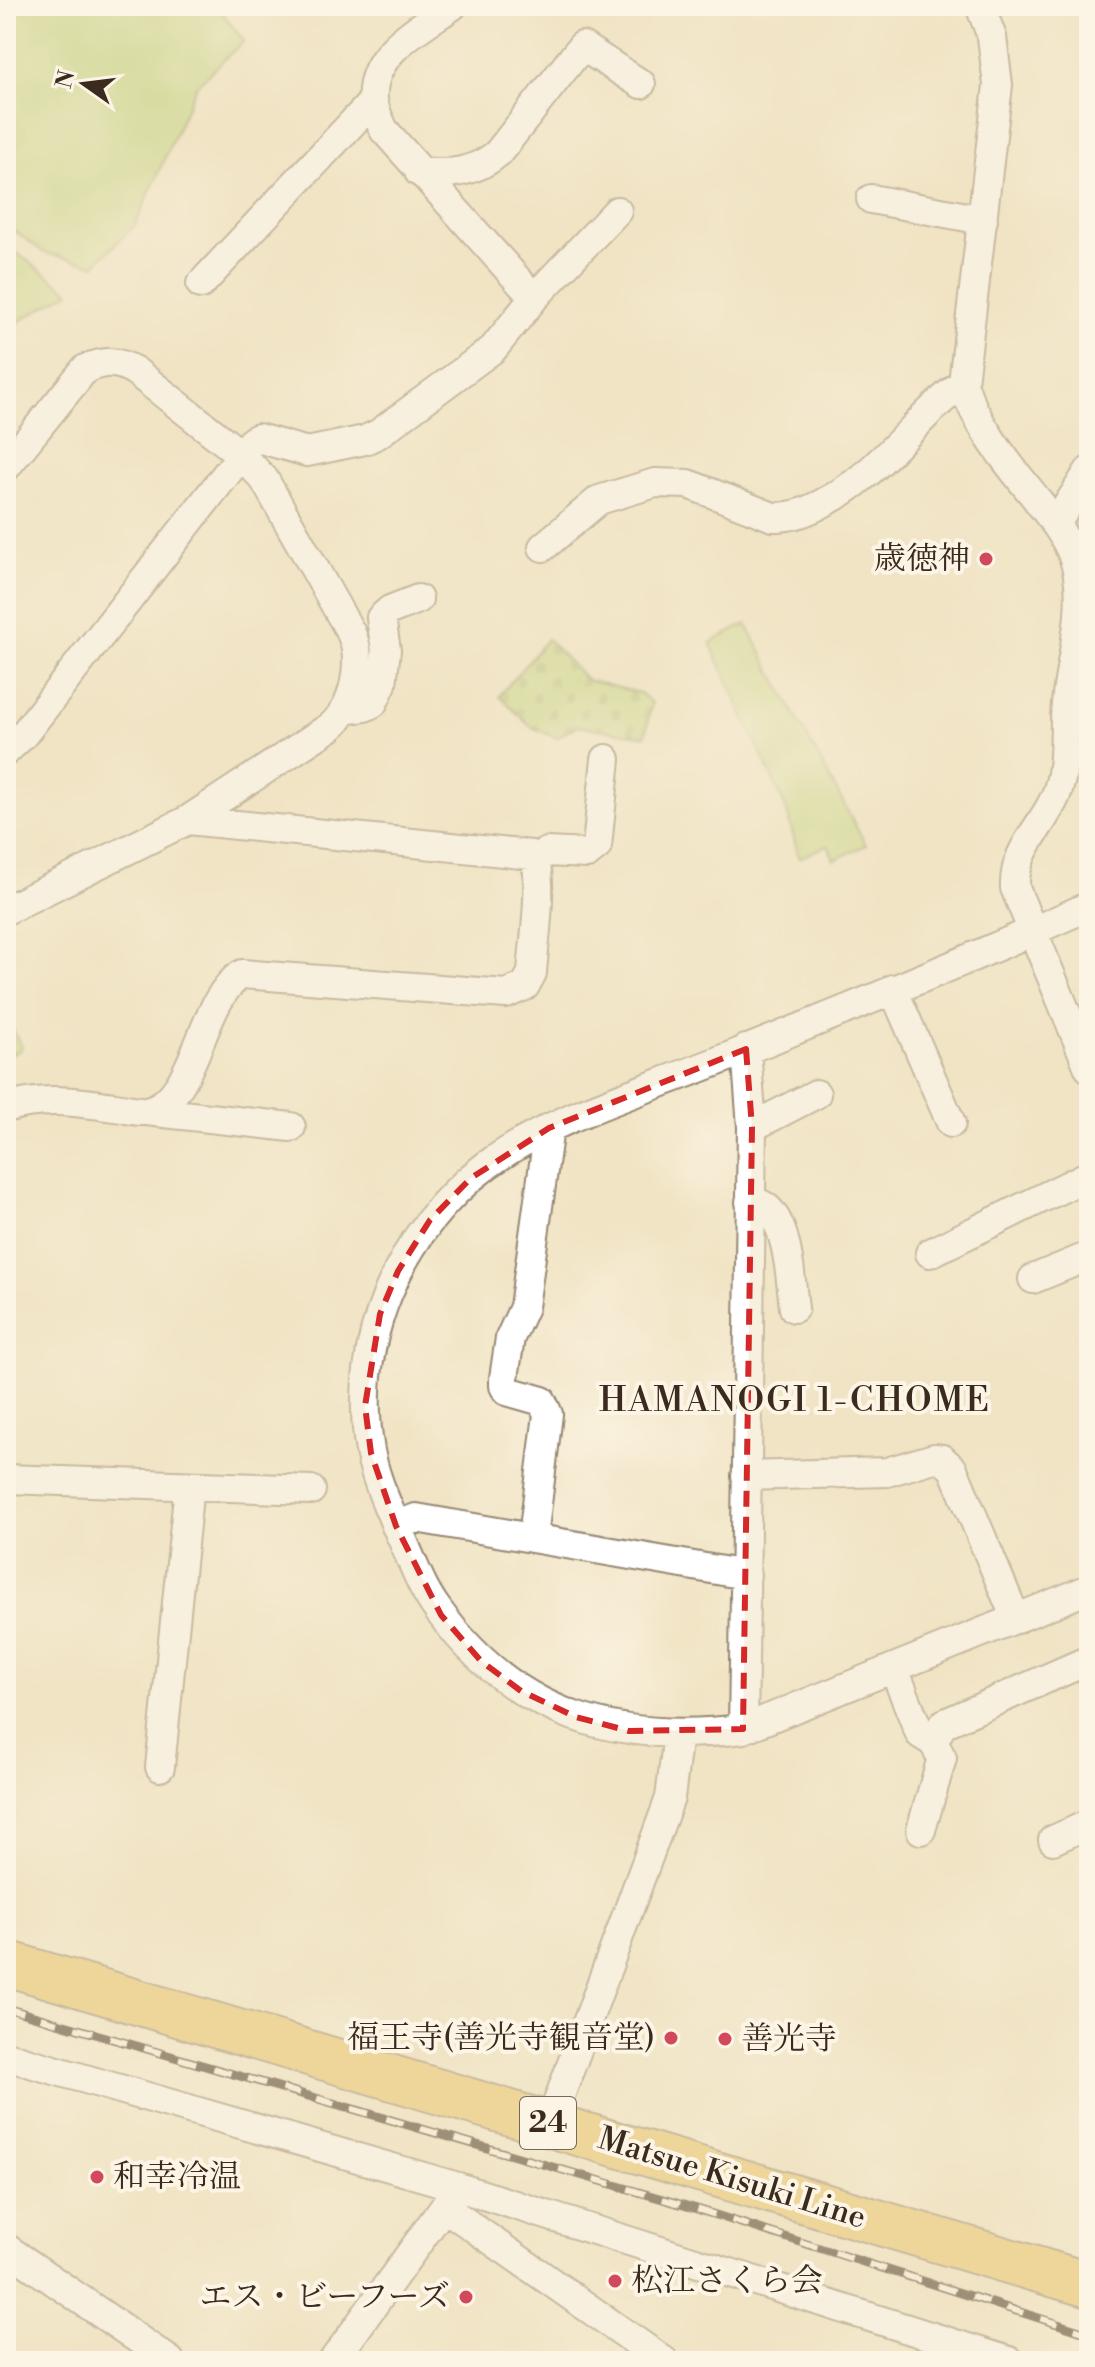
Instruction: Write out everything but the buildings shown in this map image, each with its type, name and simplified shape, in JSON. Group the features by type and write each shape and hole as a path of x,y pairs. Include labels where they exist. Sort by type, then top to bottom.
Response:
{"main road":[{"name":"Matsue Kisuki Line","path":"6,1963 1089,2285"}],"street":[{"path":"452,6 399,43 385,59 375,79 373,101 384,130 534,298"},
{"path":"980,6 992,37 998,85 963,383 976,413 1009,464 1056,524 1077,567 1080,593 1060,778 1048,809 1022,850 1014,875 1015,888 1033,931 1083,1036 1089,1068"},
{"path":"419,172 441,174 486,164 582,46 641,84"},
{"path":"201,284 373,101"},
{"path":"871,199 983,220"},
{"path":"6,751 24,734 240,454 258,438 307,452 365,440 378,434 493,349 534,298 617,211"},
{"path":"6,467 85,369 102,362 120,362 240,454 264,479 355,642 358,662 345,710 330,727 188,820 6,910"},
{"path":"543,547 599,500 655,483 688,484 773,517 785,518 811,509 846,492 868,475 963,383"},
{"path":"1056,524 1089,471"},
{"path":"345,710 373,703 378,693 386,650 381,618 390,610 418,599"},
{"path":"536,859 547,852 587,854 597,846 606,759"},
{"path":"146,1111 174,1094 221,995 230,981 242,974 506,994 525,986 532,973 539,876 536,859 524,852 188,820"},
{"path":"1089,906 549,1128 487,1165 449,1199 420,1234 390,1288 380,1314 367,1371 365,1406 371,1453 396,1526 430,1600 465,1643 503,1680 536,1700 576,1717 629,1731 678,1734 743,1729 1089,1589"},
{"path":"893,989 951,1123"},
{"path":"743,1729 752,1127 746,1049"},
{"path":"752,1127 816,1094"},
{"path":"6,1108 26,1101 54,1099 291,1127"},
{"path":"533,1537 548,1414 542,1401 507,1391 504,1378 510,1338 524,1307 549,1128"},
{"path":"930,1253 1089,1175"},
{"path":"750,1202 760,1202 766,1207 781,1230 794,1308"},
{"path":"1033,1279 1089,1256"},
{"path":"746,1476 887,1472 934,1458 942,1459 953,1469 1016,1619"},
{"path":"6,1479 311,1490"},
{"path":"160,1767 189,1486"},
{"path":"396,1526 416,1518 746,1575"},
{"path":"933,1742 943,1724 1089,1660"},
{"path":"894,1669 920,1734 933,1742 942,1758 921,1830"},
{"path":"550,2123 670,1798 678,1734"},
{"path":"1053,1840 1089,1824"},
{"path":"6,2056 451,2197 1009,2361"},
{"path":"451,2197 655,2359"},
{"path":"333,2361 451,2197"},
{"path":"6,2248 170,2361"}],"highlighted area":[{"path":"746,1049 752,1127 743,1729 629,1731 576,1717 521,1691 481,1661 441,1615 396,1526 371,1453 365,1406 380,1314 398,1271 430,1220 471,1178 549,1128"}],"green space":[{"path":"6,6 217,6 244,41 196,86 136,224 95,265 45,253 6,225"},
{"path":"6,245 70,292 18,322 6,333"},
{"path":"746,624 866,845 834,860 828,845 799,858 786,808 710,643"},
{"path":"547,639 587,680 640,693 652,703 645,736 576,726 557,738 531,727 499,696"},
{"path":"6,1017 22,1047 6,1057"}],"railway":[{"path":"6,2008 697,2209 1089,2334"}],"place":[{"name":"歳徳神","path":"986,559"},
{"name":"福王寺(善光寺観音堂)","path":"671,2038"},
{"name":"善光寺","path":"725,2039"},
{"name":"和幸冷温","path":"97,2177"},
{"name":"松江さくら会","path":"615,2281"},
{"name":"エス・ビーフーズ","path":"466,2297"}],"district":[{"name":"HAMANOGI 1-CHOME","path":"795,1401"}]}
